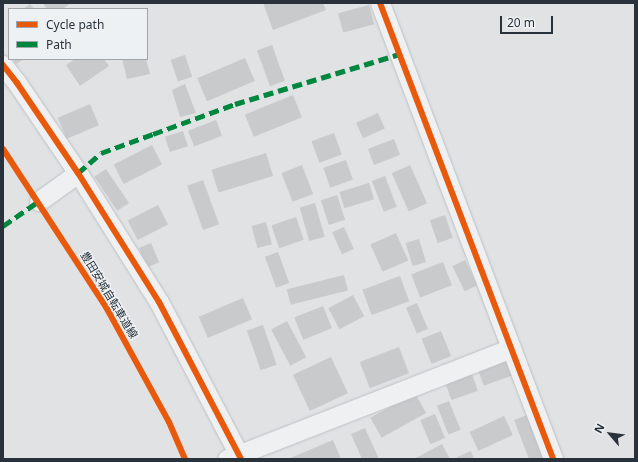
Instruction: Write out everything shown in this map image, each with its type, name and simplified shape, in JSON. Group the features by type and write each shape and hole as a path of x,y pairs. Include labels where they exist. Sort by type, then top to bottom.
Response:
{"street":[{"path":"380,3 553,459"},
{"path":"3,66 17,83 78,174 159,302 235,457 510,348"},
{"path":"39,201 78,174"}],"building":[{"path":"43,3 71,3 64,8 46,8"},
{"path":"263,3 323,3 326,10 273,30"},
{"path":"30,4 33,8 24,8"},
{"path":"369,5 374,24 343,33 338,13"},
{"path":"272,45 285,81 270,86 257,50"},
{"path":"185,55 192,77 178,82 171,60"},
{"path":"245,58 255,81 207,101 197,78"},
{"path":"14,60 22,60 16,64"},
{"path":"74,60 105,60 109,66 80,86 66,65"},
{"path":"122,60 146,60 150,74 127,79"},
{"path":"185,84 196,113 180,117 172,90"},
{"path":"293,95 302,117 254,137 245,114"},
{"path":"90,104 99,125 67,139 58,118"},
{"path":"378,113 385,129 363,138 356,123"},
{"path":"216,120 222,136 194,147 188,131"},
{"path":"183,131 188,146 170,152 165,137"},
{"path":"334,133 342,155 319,163 311,141"},
{"path":"394,139 400,155 374,165 368,149"},
{"path":"152,145 162,165 124,184 114,165"},
{"path":"266,153 273,176 219,193 211,170"},
{"path":"346,160 353,180 330,188 323,168"},
{"path":"302,165 313,194 293,202 281,173"},
{"path":"410,165 427,203 409,212 392,173"},
{"path":"106,169 129,203 117,211 94,177"},
{"path":"385,176 397,207 384,212 372,181"},
{"path":"203,180 219,224 203,230 187,186"},
{"path":"369,183 374,199 344,208 339,192"},
{"path":"337,195 345,220 329,225 321,200"},
{"path":"315,203 325,237 309,241 300,207"},
{"path":"158,205 168,225 138,240 128,220"},
{"path":"445,215 453,238 438,243 430,220"},
{"path":"296,217 304,240 279,248 271,225"},
{"path":"266,222 272,244 257,248 252,226"},
{"path":"344,227 354,249 342,254 332,232"},
{"path":"396,233 408,260 383,272 370,244"},
{"path":"419,239 426,262 413,266 406,243"},
{"path":"151,243 159,262 147,267 139,248"},
{"path":"278,252 289,283 276,288 265,257"},
{"path":"465,260 477,285 465,291 452,266"},
{"path":"443,262 452,285 420,298 411,274"},
{"path":"344,275 348,291 291,305 287,289"},
{"path":"400,276 409,301 372,315 362,290"},
{"path":"353,295 364,316 340,329 328,308"},
{"path":"243,298 252,319 208,338 199,317"},
{"path":"417,303 428,329 417,333 406,308"},
{"path":"323,306 332,328 303,340 294,318"},
{"path":"287,321 306,357 290,366 271,329"},
{"path":"263,325 277,365 261,370 247,331"},
{"path":"441,331 451,356 432,364 422,339"},
{"path":"399,347 409,373 370,388 360,362"},
{"path":"507,356 514,375 484,386 477,367"},
{"path":"331,357 348,393 310,411 293,375"},
{"path":"471,371 478,391 451,400 445,380"},
{"path":"415,393 426,413 382,438 370,418"},
{"path":"449,401 461,430 449,435 437,406"},
{"path":"435,414 445,438 430,444 420,420"},
{"path":"527,415 543,457 538,459 529,459 514,420"},
{"path":"504,416 513,435 478,451 470,432"},
{"path":"365,428 379,459 362,459 351,434"},
{"path":"333,440 341,459 288,459"},
{"path":"442,444 450,459 414,459"},
{"path":"471,451 474,459 458,459 457,457"}],"marked path":[{"path":"78,173 101,153 235,104 400,54"},
{"path":"3,226 39,201"}],"cycle path":[{"path":"380,3 553,459"},
{"path":"3,65 17,83 78,173 159,302 241,459"},
{"name":"豊田安城自転車道線","path":"3,149 106,307 169,422 185,459"}]}
